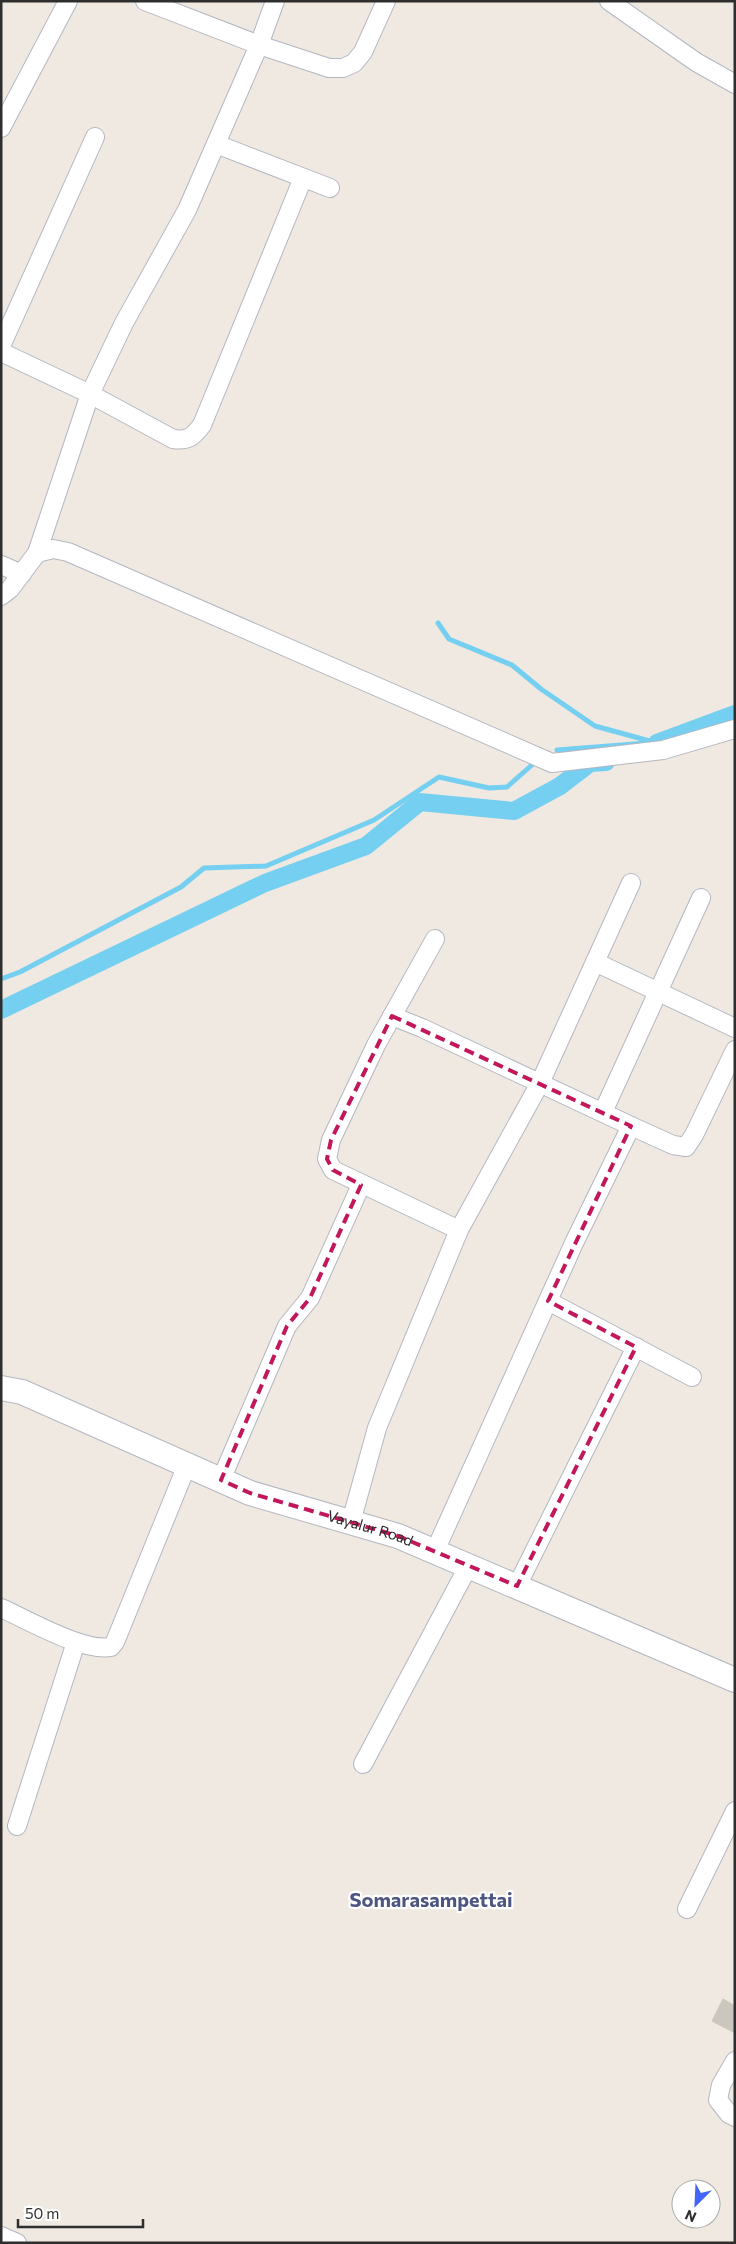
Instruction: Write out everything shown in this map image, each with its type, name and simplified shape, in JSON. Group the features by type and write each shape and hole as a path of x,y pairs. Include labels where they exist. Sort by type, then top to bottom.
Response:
{"main road":[{"name":"Vayalur Road","path":"1,1388 22,1392 250,1493 398,1536 735,1680"}],"street":[{"path":"1,128 68,1"},
{"path":"146,1 178,7 259,45 329,68 343,68 354,63 363,52 386,1"},
{"path":"1,596 10,589 37,553 90,394 124,323 187,210 259,45 275,1"},
{"path":"609,1 696,62 735,84"},
{"path":"1,346 95,137"},
{"path":"216,144 330,188"},
{"path":"1,352 90,394 173,440 185,441 194,436 202,425 303,178"},
{"path":"37,553 53,549 68,552 552,763 663,750 735,729"},
{"path":"1,565 22,574"},
{"path":"351,1522 377,1428 459,1230 540,1083 631,883"},
{"path":"602,1112 701,898"},
{"path":"435,939 376,1045 331,1140 328,1159 334,1170 361,1185 459,1230"},
{"path":"595,962 735,1028"},
{"path":"392,1016 422,1028 673,1145 686,1147 694,1136 735,1050"},
{"path":"435,1551 548,1300 631,1126"},
{"path":"221,1480 287,1326 310,1298 361,1185"},
{"path":"548,1300 692,1377"},
{"path":"517,1586 636,1347"},
{"path":"1,1608 76,1642 106,1648 111,1647 115,1642 186,1465"},
{"path":"363,1764 469,1565"},
{"path":"17,1826 76,1642"},
{"path":"687,1909 735,1811"},
{"path":"735,2061 721,2085 718,2100 729,2114 735,2117"},
{"path":"1,2236 17,2243"}],"highlighted area":[{"path":"392,1016 631,1126 548,1301 636,1347 517,1586 398,1536 250,1493 221,1480 287,1326 310,1298 361,1185 333,1170 327,1159 331,1140"}],"building":[{"path":"723,1999 735,2006 735,2033 712,2021"}],"waterway":[{"path":"438,623 449,639 512,665 541,689 595,726 657,743"},
{"path":"657,743 735,714"},
{"path":"557,750 647,743"},
{"path":"1,1010 265,883 366,846 420,802 514,811 560,786 590,763 606,762"},
{"path":"1,979 20,972 181,887 204,868 266,866 374,820 439,777 489,788 507,787 533,764"}],"district":[{"name":"Somarasampettai","path":"431,1900"}]}
